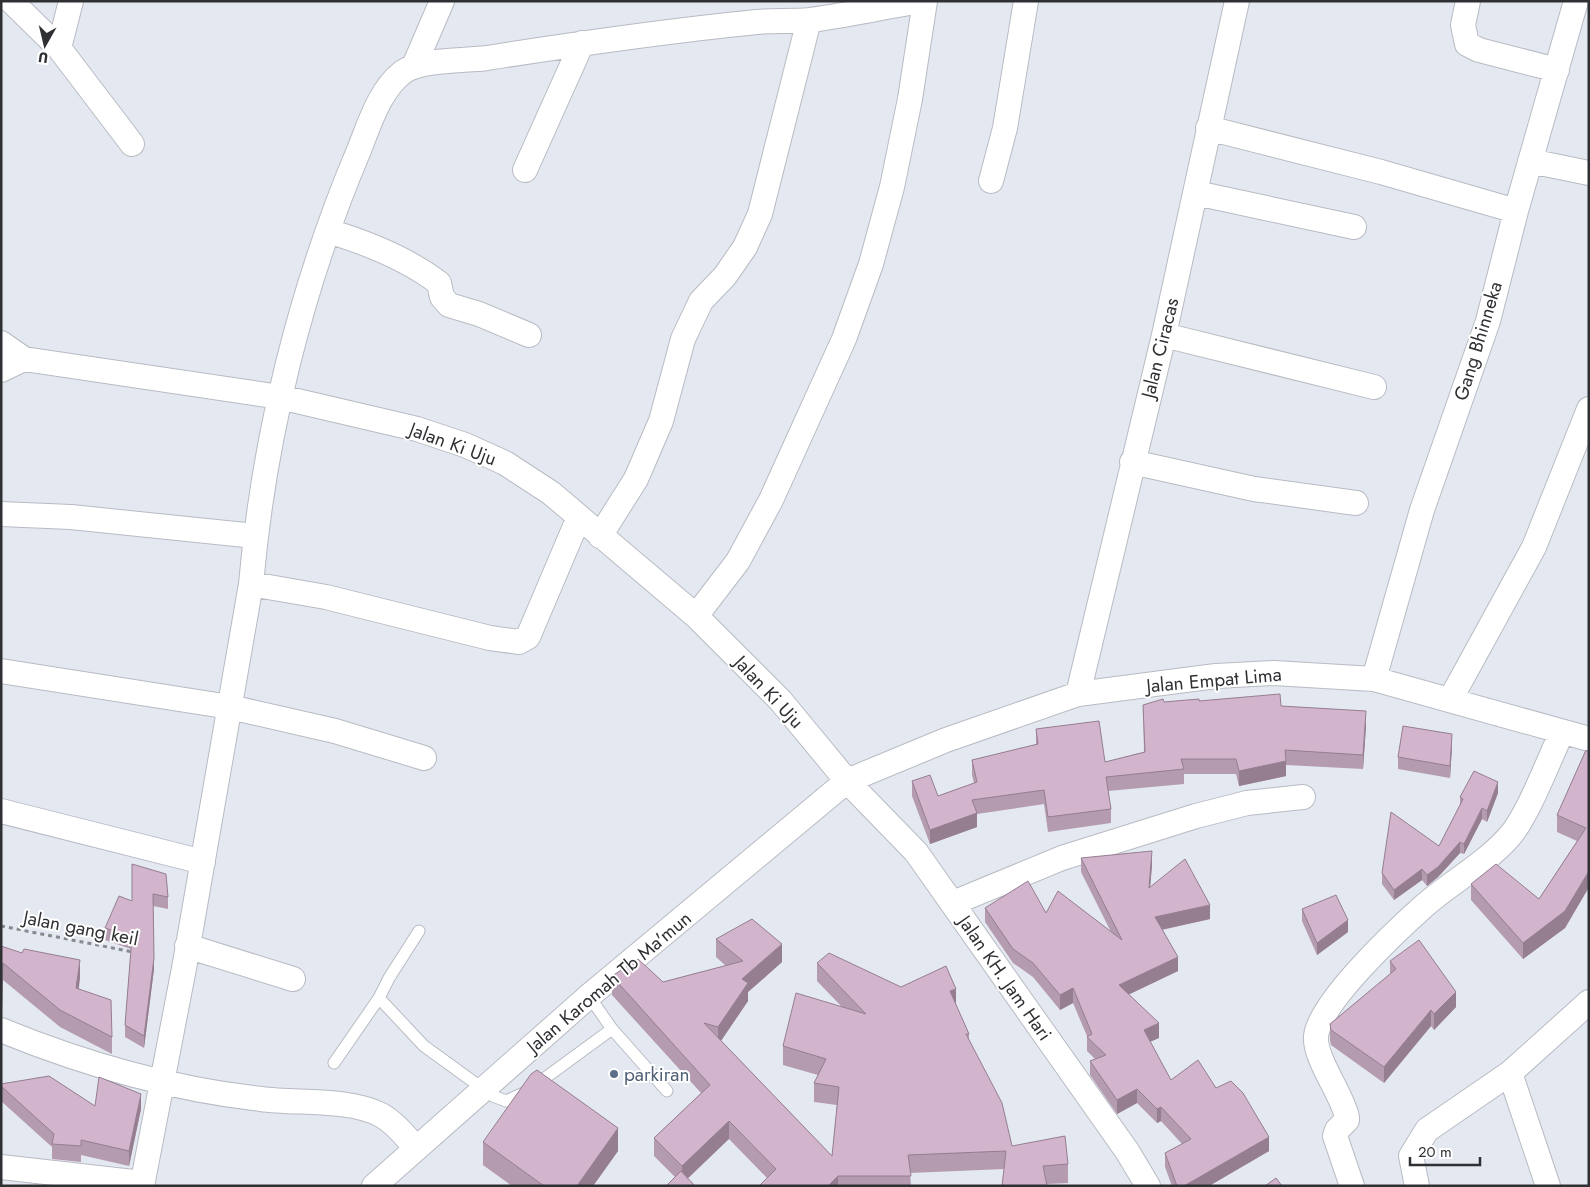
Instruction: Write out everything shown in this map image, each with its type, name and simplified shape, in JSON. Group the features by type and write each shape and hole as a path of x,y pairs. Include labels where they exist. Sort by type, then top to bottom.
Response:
{"street":[{"path":"11,1 60,48 132,144"},
{"path":"60,48 71,1"},
{"path":"414,66 442,1"},
{"path":"1,1167 142,1184 204,862 251,584 255,536 280,397 295,333 343,187 378,105 393,81 414,66 466,61 763,12 809,20 921,1"},
{"path":"696,616 738,561 762,518 844,339 871,264 892,187 910,99 925,1"},
{"path":"992,181 1005,128 1026,1"},
{"name":"Jalan Ciracas","path":"1078,694 1132,462 1164,335 1237,1"},
{"path":"1468,1 1463,26 1467,44 1479,50 1557,70"},
{"name":"Gang Bhinneka","path":"1374,679 1422,510 1488,321 1516,211 1576,1"},
{"path":"600,536 636,479 661,421 683,339 701,301 725,276 745,247 760,214 809,20"},
{"path":"525,170 582,43"},
{"path":"1208,128 1381,172 1516,211"},
{"path":"1530,161 1589,173"},
{"path":"1196,193 1354,227"},
{"path":"328,231 381,249 423,270 439,283 442,297 449,305 479,314 529,335"},
{"path":"1164,335 1374,387"},
{"path":"1,343 24,359 1,370"},
{"name":"Jalan Ki Uju","path":"24,359 280,397 416,429 465,445 505,463 551,493 696,616 780,700 847,781"},
{"path":"1450,700 1534,547 1589,409"},
{"path":"1132,462 1254,490 1356,503"},
{"path":"1,514 71,518 255,536"},
{"path":"251,584 326,597 490,638 519,642 528,637 579,517"},
{"path":"1,671 230,707 334,731 424,758"},
{"name":"Jalan Empat Lima","path":"847,781 946,740 1078,694 1245,674 1274,673 1374,679 1589,739"},
{"path":"1352,1186 1335,1136 1337,1130 1348,1117 1316,1046 1320,1023 1340,992 1425,905 1472,871 1510,836 1526,808 1562,732"},
{"name":"Jalan KH. Jam Hari","path":"847,781 916,852 1126,1151 1148,1186"},
{"name":"Jalan Karomah Tb Ma'mun","path":"389,1181 416,1149 483,1088 847,781"},
{"path":"953,903 1062,858 1196,816 1247,804 1303,797"},
{"path":"1,811 204,862"},
{"path":"187,946 293,979"},
{"path":"1416,1186 1412,1156 1427,1130 1510,1073 1589,1002"},
{"path":"1,1030 47,1049 162,1083 261,1100 356,1107 380,1115 392,1123 416,1149"},
{"path":"1510,1073 1548,1186"}],"lane":[{"path":"334,1063 379,998 389,978 419,931"},
{"path":"590,996 612,1029 667,1091"},
{"path":"379,998 424,1046 483,1088 506,1101 517,1098 612,1029"}],"path":[{"name":"Jalan gang keil","path":"1,926 139,954"}],"building":[{"path":"1280,694 1281,706 1366,711 1363,755 1285,750 1286,761 1239,771 1236,759 1181,759 1184,769 1106,777 1111,809 1048,817 1044,790 972,800 977,813 930,830 912,781 930,775 938,796 977,782 972,760 1038,744 1036,729 1099,721 1105,762 1145,752 1143,705 1163,699 1164,702 1199,699 1199,701"},
{"path":"1403,726 1452,734 1450,766 1398,757"},
{"path":"1586,750 1589,753 1589,871 1565,911 1523,943 1471,884 1496,864 1539,899 1586,828 1557,815"},
{"path":"1474,771 1498,782 1487,811 1482,808 1464,844 1460,842 1438,867 1427,875 1422,869 1394,890 1382,873 1391,812 1439,846 1463,799 1460,797"},
{"path":"1152,851 1149,888 1185,859 1210,905 1155,917 1178,957 1119,985 1159,1023 1144,1030 1171,1080 1198,1060 1216,1088 1231,1081 1243,1093 1269,1137 1184,1186 1177,1186 1165,1153 1191,1139 1161,1107 1157,1109 1137,1089 1117,1100 1090,1061 1106,1055 1087,1037 1092,1034 1073,988 1060,995 1033,963 1013,949 985,908 1028,881 1046,913 1058,891 1122,940 1081,858"},
{"path":"132,864 166,874 168,897 153,894 154,958 144,1036 125,1025 132,937 105,928 119,896 132,901"},
{"path":"1336,895 1348,920 1317,943 1302,909"},
{"path":"752,919 782,944 742,979 748,983 718,1027 704,1023 832,1156 839,1087 814,1083 826,1059 783,1046 796,993 866,1014 817,963 829,953 901,987 946,966 956,989 950,991 969,1034 966,1034 1002,1103 1012,1146 1065,1136 1068,1164 1043,1166 1047,1186 1002,1186 1006,1151 908,1155 911,1176 838,1176 828,1186 759,1186 776,1169 729,1121 682,1166 654,1138 710,1085 612,976 638,959 663,982 743,961 716,939"},
{"path":"1419,940 1456,992 1434,1014 1431,1010 1384,1067 1331,1030 1330,1024 1396,969 1390,961"},
{"path":"1,946 22,953 24,949 80,960 76,988 111,1000 112,1037 60,1010 3,963 1,995"},
{"path":"537,1070 618,1128 577,1186 544,1186 483,1142 531,1074"},
{"path":"49,1076 95,1106 99,1077 141,1094 129,1151 81,1140 81,1146 52,1144 54,1134 1,1086 1,1084"},
{"path":"681,1171 695,1186 666,1186"},
{"path":"1276,1178 1282,1186 1265,1186"}],"place":[{"name":"parkiran","path":"614,1074"}]}
